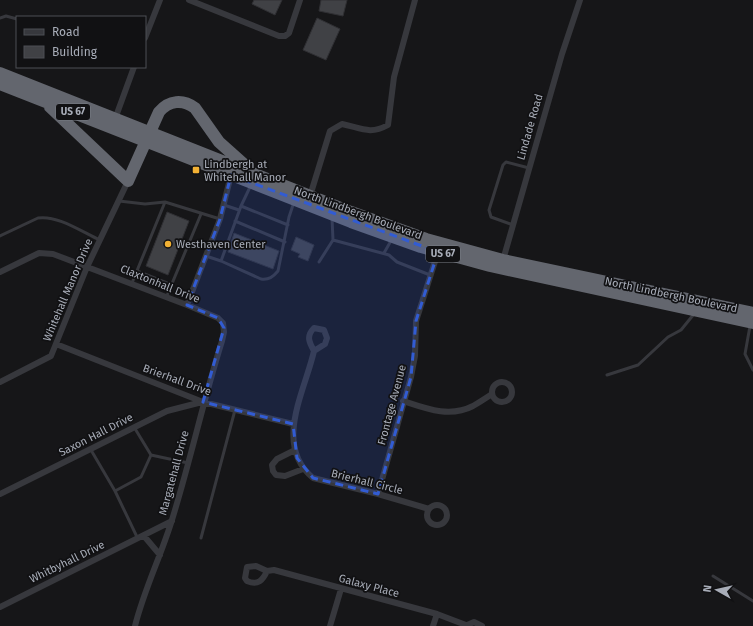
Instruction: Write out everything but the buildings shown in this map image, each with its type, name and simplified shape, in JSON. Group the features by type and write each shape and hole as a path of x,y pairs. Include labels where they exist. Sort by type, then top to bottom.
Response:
{"highway":[{"name":"North Lindbergh Boulevard","path":"0,73 116,119 148,137 231,175 254,179 295,200 393,238 496,268 696,310 752,319"},
{"name":"North Lindbergh Boulevard","path":"0,84 43,101 148,137 254,179 310,196 426,239 503,260 752,319"},
{"path":"43,101 66,120 128,181 163,107 180,102 190,104 200,114 226,149 254,179"}],"street":[{"path":"146,35 160,0"},
{"path":"189,0 279,36 285,36 289,33 300,0"},
{"path":"310,196 330,131 342,124 368,132 388,125 394,78 415,0"},
{"name":"Lindade Road","path":"503,260 562,54 580,0"},
{"path":"116,119 134,68"},
{"path":"187,305 220,219 231,175"},
{"name":"Whitehall Manor Drive","path":"0,382 51,356 87,267 128,181"},
{"name":"Claxtonhall Drive","path":"0,272 39,253 46,252 132,283 166,298 187,305 218,318 223,324"},
{"name":"Frontage Avenue","path":"378,494 415,356 416,321 438,252"},
{"name":"Margatehall Drive","path":"135,626 149,578 160,555 172,521 203,402 223,336 223,324"},
{"name":"Brierhall Drive","path":"56,344 203,402 235,408 293,424"},
{"path":"295,450 277,459 272,465 273,471 276,475 285,476 303,469 295,450 293,424 314,351"},
{"path":"404,401 434,411 451,412 474,405 492,394"},
{"name":"Saxon Hall Drive","path":"0,494 173,408 203,402"},
{"name":"Brierhall Circle","path":"303,469 313,478 378,494 429,509"},
{"name":"Whitbyhall Drive","path":"0,607 172,521"},
{"path":"141,537 160,555"},
{"name":"Galaxy Place","path":"267,571 274,570 436,614 466,625 474,622 482,626"},
{"path":"330,626 341,589"},
{"path":"433,626 436,614"}],"lane":[{"path":"0,18 6,16 16,19"},
{"path":"513,225 491,217 489,210 503,165 506,162 529,168"},
{"path":"221,261 240,208 254,179"},
{"path":"206,256 267,280 278,271 289,217 295,200"},
{"path":"118,201 145,204 165,202 220,219"},
{"path":"132,283 165,202"},
{"path":"224,205 240,208 288,225"},
{"path":"166,298 201,214"},
{"path":"319,262 333,240 332,215"},
{"path":"0,236 38,218 44,217 100,240"},
{"path":"235,221 285,242"},
{"path":"384,253 393,238"},
{"path":"333,240 384,253 397,262 430,275"},
{"path":"137,271 172,285"},
{"path":"607,375 638,365 668,337 681,330 696,310"},
{"path":"752,319 746,341 745,354 753,370"},
{"path":"201,538 235,408"},
{"path":"134,427 151,455 188,462"},
{"path":"90,449 141,537"},
{"path":"115,491 141,477 151,455"},
{"path":"713,576 753,601"}],"highlighted area":[{"path":"231,175 438,252 416,321 411,377 378,494 313,478 297,458 293,424 203,402 224,328 218,318 187,305 220,219"}],"place":[{"name":"Lindbergh at Whitehall Manor","path":"196,170"},
{"name":"Westhaven Center","path":"168,244"}]}
